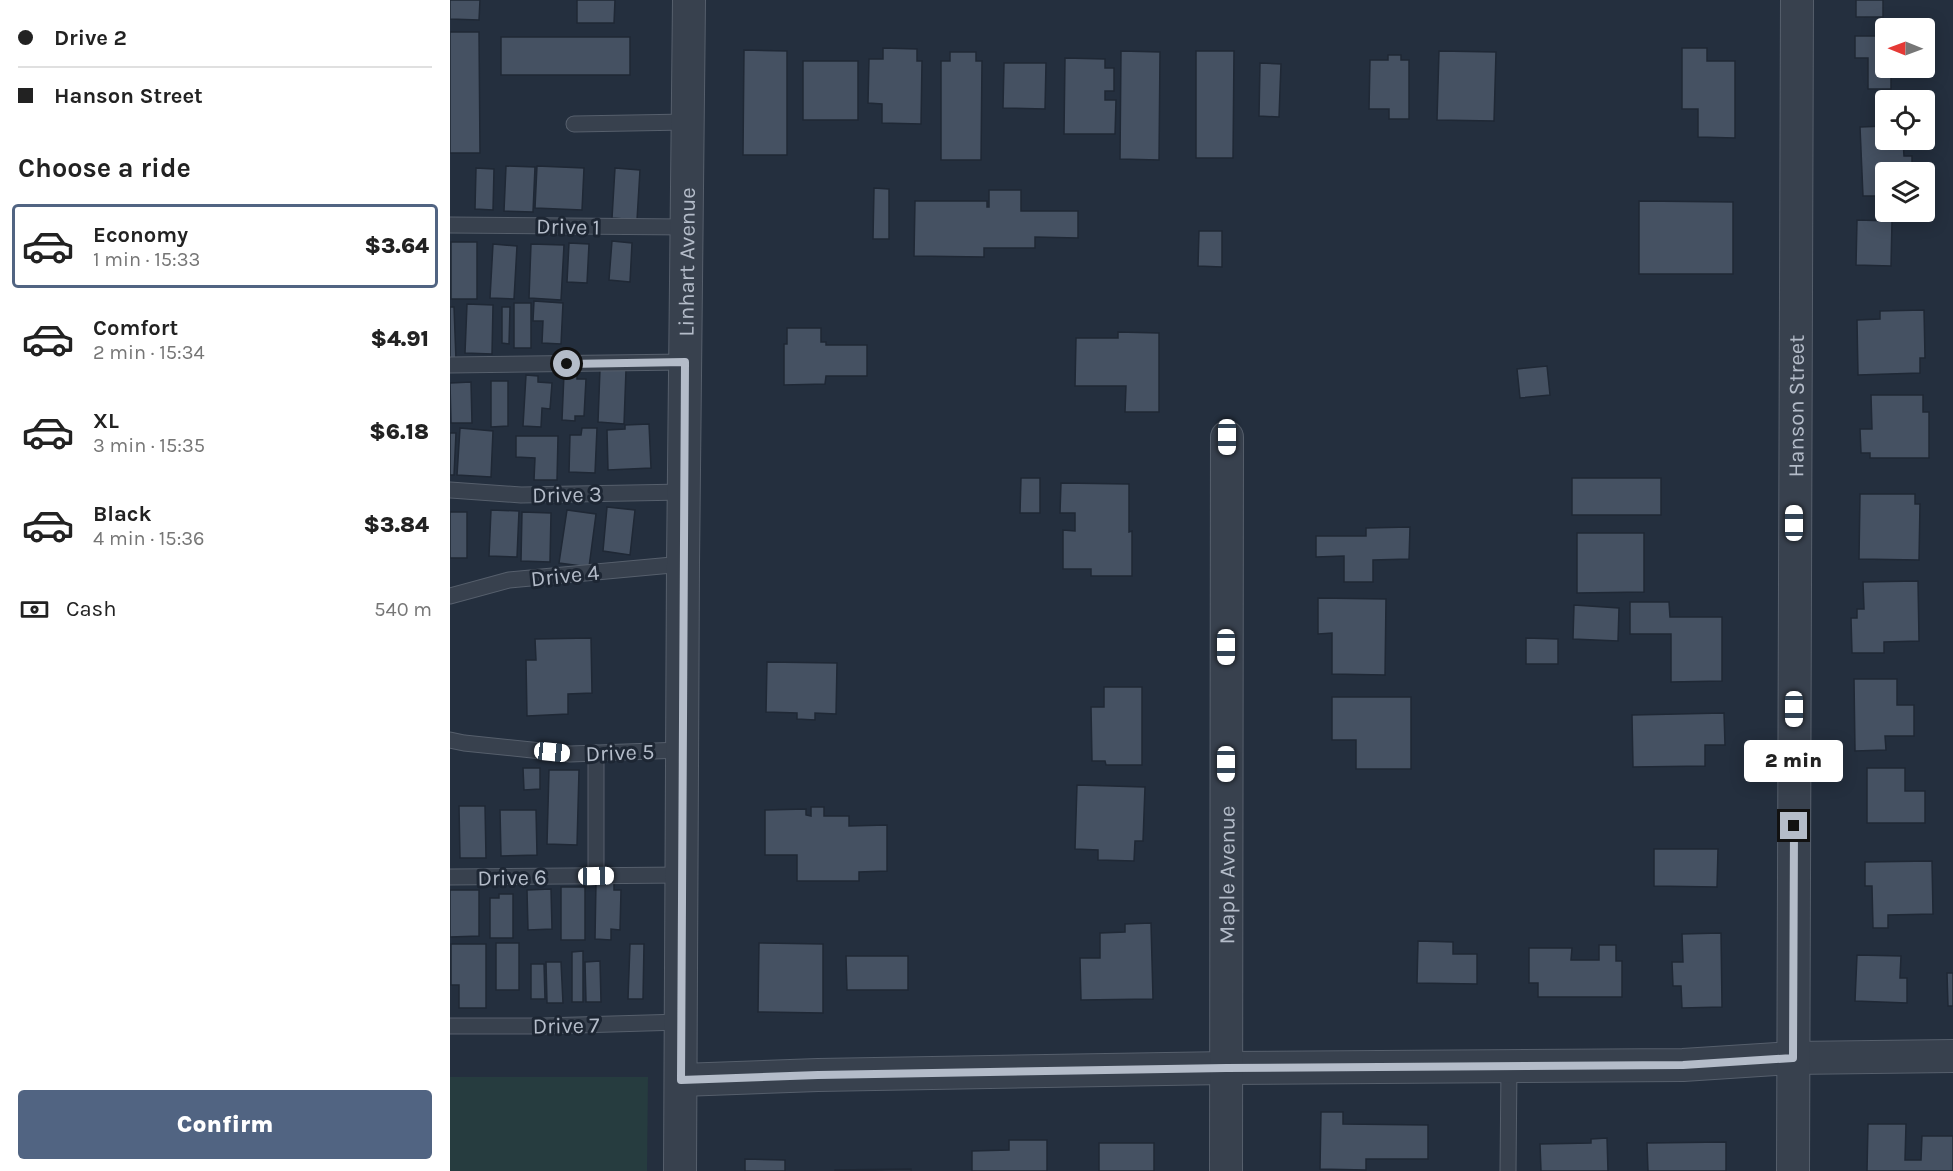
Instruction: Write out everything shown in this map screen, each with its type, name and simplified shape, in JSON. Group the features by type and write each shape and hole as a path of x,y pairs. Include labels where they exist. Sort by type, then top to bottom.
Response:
{"street":[{"name":"Linhart Avenue","path":"680,1171 689,0"},
{"name":"Hanson Street","path":"1793,1171 1797,0"},
{"name":"Maple Avenue","path":"1226,1171 1227,437"},
{"path":"681,1080 818,1075 1226,1068 1683,1065 1793,1058 1953,1056"}],"lane":[{"path":"574,124 687,122"},
{"name":"Drive 1","path":"450,225 686,227"},
{"path":"450,365 685,362"},
{"name":"Drive 3","path":"450,490 521,495 684,492"},
{"name":"Drive 4","path":"450,596 509,580 683,564"},
{"name":"Drive 5","path":"450,740 570,754 682,750"},
{"path":"596,753 596,876"},
{"name":"Drive 6","path":"450,877 682,875"},
{"name":"Drive 7","path":"450,1026 681,1022"},
{"path":"1508,1171 1509,1066"}],"green space":[{"path":"450,1077 648,1077 647,1171 450,1171"}],"building":[{"path":"450,0 480,0 479,20 450,19"},
{"path":"577,0 615,0 614,23 577,23"},
{"path":"1856,0 1883,0 1883,17 1856,17"},
{"path":"450,32 479,32 480,153 450,153"},
{"path":"1855,36 1875,36 1875,78 1891,78 1891,89 1868,89 1868,58 1855,58"},
{"path":"501,37 630,37 630,75 501,75"},
{"path":"883,48 917,49 917,61 922,61 921,124 882,123 882,104 868,103 869,59 883,59"},
{"path":"1682,48 1707,48 1707,61 1735,61 1735,138 1698,137 1698,109 1682,109"},
{"path":"744,50 787,51 787,155 743,155"},
{"path":"1121,51 1160,52 1159,160 1120,159"},
{"path":"1196,51 1234,51 1233,158 1196,158"},
{"path":"1439,51 1496,52 1494,121 1437,120"},
{"path":"950,52 976,52 976,61 982,61 981,160 941,160 941,61 950,61"},
{"path":"1388,55 1401,55 1401,60 1409,60 1409,119 1389,119 1389,109 1369,109 1370,60 1388,60"},
{"path":"1065,58 1105,59 1105,68 1114,68 1114,91 1105,91 1105,100 1116,100 1115,134 1064,134"},
{"path":"803,61 858,61 858,120 803,120"},
{"path":"1004,63 1046,63 1045,109 1003,108"},
{"path":"1260,63 1281,64 1279,117 1259,116"},
{"path":"1875,126 1875,150 1904,150 1904,156 1912,156 1912,162 1875,162 1875,196 1863,196 1860,127"},
{"path":"506,166 535,167 533,212 504,211"},
{"path":"537,166 584,168 582,210 535,208"},
{"path":"476,168 494,169 493,210 475,209"},
{"path":"615,168 640,170 637,220 612,218"},
{"path":"874,188 889,189 889,239 873,239"},
{"path":"989,190 1021,190 1021,211 1078,211 1078,238 1035,237 1035,248 984,248 984,257 914,256 915,201 987,201 987,207 989,207"},
{"path":"1639,201 1733,202 1733,274 1639,274"},
{"path":"1857,220 1892,222 1891,266 1856,265"},
{"path":"1199,231 1222,231 1222,267 1198,266"},
{"path":"612,241 632,243 630,282 609,280"},
{"path":"451,242 477,242 477,299 451,299"},
{"path":"569,243 589,244 587,283 567,282"},
{"path":"493,244 517,246 514,299 490,298"},
{"path":"531,244 564,245 561,300 529,298"},
{"path":"534,301 563,303 561,344 542,343 543,321 533,321"},
{"path":"514,303 531,303 531,348 514,348"},
{"path":"467,304 493,305 492,354 465,353"},
{"path":"450,307 454,307 456,360 450,360"},
{"path":"502,307 510,307 509,344 502,343"},
{"path":"1924,310 1925,358 1920,358 1920,373 1858,375 1857,320 1880,319 1880,311"},
{"path":"787,328 821,328 821,342 826,342 826,345 867,345 867,376 826,376 825,384 784,385 784,344 787,344"},
{"path":"1118,332 1159,333 1159,412 1125,412 1126,386 1075,386 1076,338 1118,338"},
{"path":"1547,366 1550,395 1520,398 1517,369"},
{"path":"600,369 626,370 624,424 598,422"},
{"path":"564,374 577,374 577,379 586,379 584,416 575,416 575,421 562,420"},
{"path":"526,375 538,376 538,382 552,383 550,409 542,408 541,427 523,426"},
{"path":"491,381 508,381 508,426 491,427"},
{"path":"471,382 472,423 451,423 450,383"},
{"path":"1871,395 1923,395 1923,412 1929,412 1929,458 1870,458 1870,453 1861,453 1860,429 1872,429"},
{"path":"649,424 651,468 608,470 607,430 625,429 625,425"},
{"path":"460,428 493,431 491,477 457,475"},
{"path":"582,428 597,428 595,473 569,472 570,435 581,435"},
{"path":"450,433 456,433 454,475 450,475"},
{"path":"516,436 558,436 557,480 534,480 535,458 516,457"},
{"path":"1021,478 1040,478 1040,513 1020,513"},
{"path":"1572,478 1661,478 1661,515 1572,515"},
{"path":"1061,483 1129,484 1132,576 1091,576 1091,569 1063,569 1063,530 1075,531 1075,513 1060,513"},
{"path":"1860,494 1915,494 1915,504 1920,504 1919,560 1859,559"},
{"path":"607,507 635,510 630,555 603,551"},
{"path":"491,510 519,511 517,557 489,556"},
{"path":"567,510 596,514 589,567 559,563"},
{"path":"450,512 467,512 467,558 450,558"},
{"path":"522,512 551,513 550,562 521,561"},
{"path":"1410,527 1409,559 1373,560 1373,582 1344,582 1344,556 1316,557 1316,536 1366,536 1366,528"},
{"path":"1577,533 1644,533 1644,592 1577,593"},
{"path":"1918,581 1919,641 1884,642 1884,653 1852,653 1851,618 1857,618 1857,609 1864,609 1863,582"},
{"path":"1318,598 1386,599 1385,675 1332,674 1332,633 1318,634"},
{"path":"1630,602 1669,602 1670,617 1722,617 1722,681 1671,682 1671,634 1630,634"},
{"path":"1574,605 1619,608 1618,641 1573,639"},
{"path":"591,638 592,693 568,694 568,714 527,716 526,660 536,660 535,639"},
{"path":"1526,638 1558,639 1558,664 1526,664"},
{"path":"767,662 837,663 836,714 815,713 815,720 797,719 797,713 766,712"},
{"path":"1854,679 1897,679 1897,705 1914,705 1914,736 1885,736 1886,750 1855,751"},
{"path":"1104,687 1142,687 1142,765 1106,765 1105,761 1092,761 1091,707 1104,707"},
{"path":"1332,697 1411,697 1411,769 1356,769 1356,740 1332,740"},
{"path":"1724,713 1725,745 1705,745 1705,766 1633,767 1632,715"},
{"path":"523,768 540,768 540,789 524,790"},
{"path":"1867,768 1905,768 1905,791 1925,791 1925,823 1867,823"},
{"path":"549,770 579,770 577,845 547,844"},
{"path":"1077,785 1145,787 1143,841 1135,841 1134,861 1098,860 1098,850 1075,849"},
{"path":"459,806 485,806 486,858 460,858"},
{"path":"811,807 824,807 824,816 849,816 849,826 887,825 887,871 859,872 859,881 797,881 797,855 765,855 765,810 806,809 806,815 811,816"},
{"path":"500,810 536,810 537,855 501,856"},
{"path":"1654,849 1718,849 1717,887 1654,886"},
{"path":"1932,861 1933,914 1888,915 1888,928 1873,928 1872,886 1865,886 1865,862"},
{"path":"596,882 614,883 614,890 621,890 620,930 611,929 611,940 595,939"},
{"path":"561,887 585,887 585,940 561,940"},
{"path":"551,889 552,929 528,930 527,890"},
{"path":"450,890 479,890 479,936 450,937"},
{"path":"499,894 513,894 513,938 490,938 490,898 499,898"},
{"path":"1151,923 1153,999 1081,1000 1080,958 1100,958 1100,933 1125,932 1125,924"},
{"path":"1721,933 1722,1007 1682,1008 1681,986 1673,986 1672,962 1683,962 1682,934"},
{"path":"1418,941 1453,942 1453,954 1477,954 1477,984 1417,983"},
{"path":"496,943 519,943 519,990 496,990"},
{"path":"759,943 823,944 823,1013 758,1012"},
{"path":"451,944 486,944 486,1008 459,1008 459,985 451,985"},
{"path":"630,944 644,944 643,999 628,999"},
{"path":"1599,945 1616,945 1616,961 1622,961 1622,997 1538,997 1538,983 1529,983 1529,948 1572,948 1571,960 1599,960"},
{"path":"583,951 583,1002 572,1002 572,952"},
{"path":"1857,955 1901,956 1900,978 1907,978 1907,1003 1855,1001"},
{"path":"846,956 908,956 908,990 847,990"},
{"path":"600,961 601,1002 586,1002 585,962"},
{"path":"546,962 561,962 563,1003 547,1003"},
{"path":"531,964 544,964 545,999 531,999"},
{"path":"1947,973 1953,973 1953,1006 1948,1006"},
{"path":"1321,1112 1343,1112 1343,1124 1428,1125 1428,1159 1366,1159 1366,1170 1320,1169"},
{"path":"1868,1124 1906,1124 1905,1160 1921,1160 1922,1136 1953,1136 1953,1171 1867,1171"},
{"path":"1607,1138 1608,1171 1541,1171 1540,1144 1591,1143 1591,1139"},
{"path":"1009,1140 1047,1140 1047,1171 972,1171 972,1151 1009,1150"},
{"path":"1726,1142 1726,1171 1648,1171 1647,1143"},
{"path":"1099,1143 1154,1143 1154,1171 1099,1171"},
{"path":"745,1159 785,1160 785,1171 745,1171"},
{"path":"911,1169 911,1171 835,1171 835,1170"}],"route":[{"path":"567,364 685,362 681,1080 818,1075 1226,1068 1683,1065 1793,1058 1794,826"}]}
